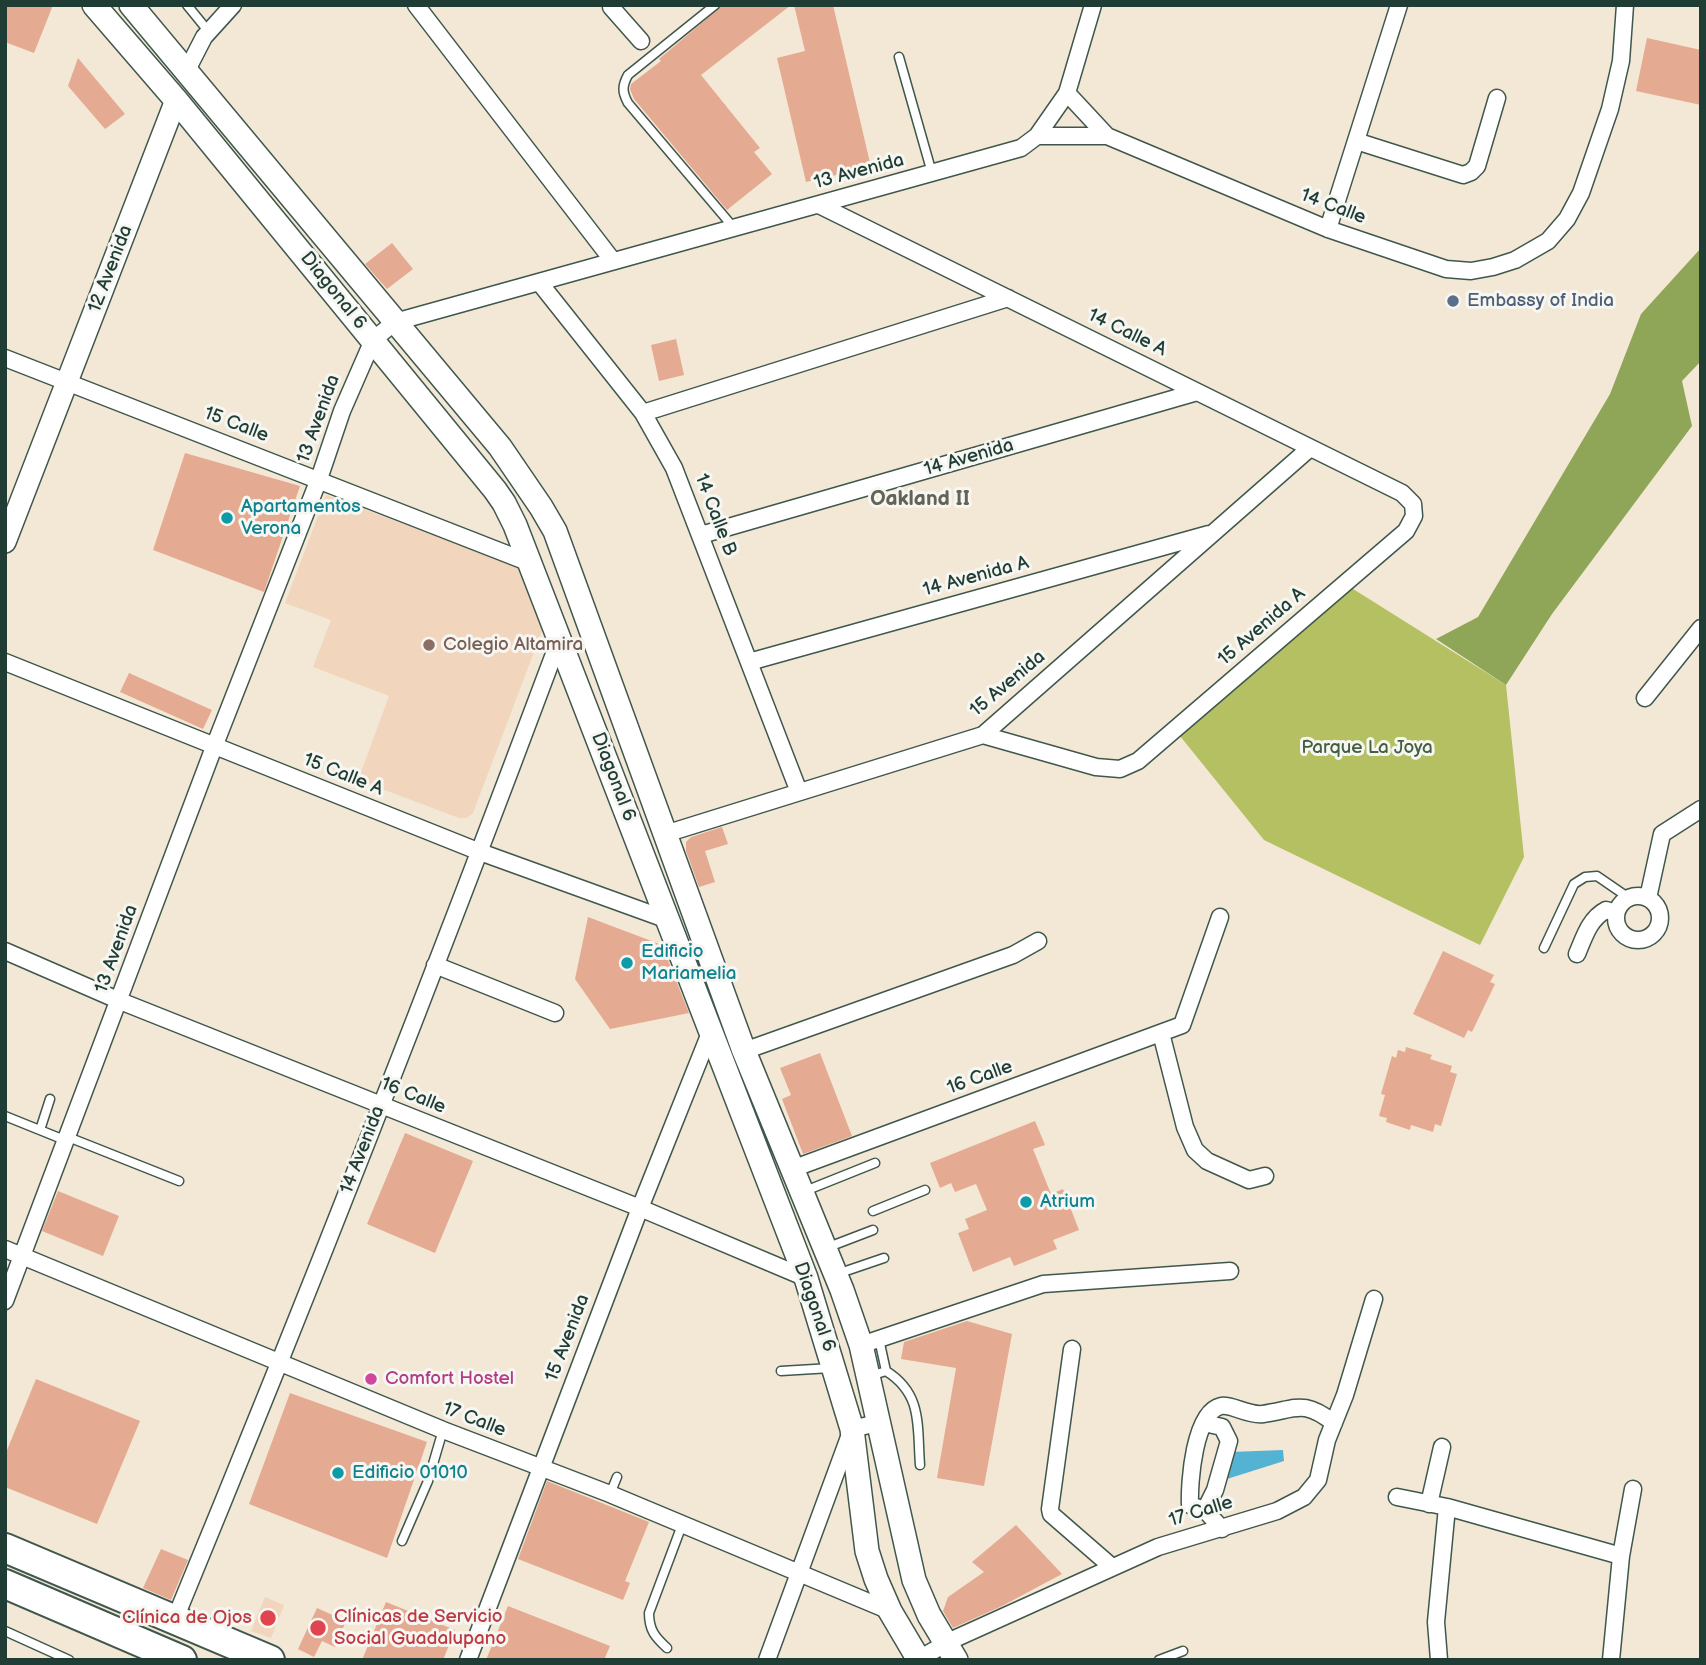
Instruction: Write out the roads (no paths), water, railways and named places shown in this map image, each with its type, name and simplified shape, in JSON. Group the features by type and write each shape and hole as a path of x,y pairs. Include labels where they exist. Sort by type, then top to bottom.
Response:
{"highway":[{"path":"5,1548 270,1660"},
{"path":"5,1584 168,1657"}],"main road":[{"name":"Diagonal 6","path":"94,5 176,100 504,503 560,638 806,1279 852,1429 867,1551 890,1611 919,1660"},
{"name":"Diagonal 6","path":"131,5 500,447 555,531 744,1051 836,1274 870,1342 877,1374 877,1423 914,1580 929,1615 950,1651"},
{"name":"12 Avenida","path":"176,100 186,72"}],"street":[{"name":"12 Avenida","path":"186,72 209,32 233,5"},
{"path":"416,5 614,261"},
{"name":"13 Avenida","path":"5,1301 214,747 319,479 342,411 373,340 395,322 1021,148 1037,136 1068,93 1093,5"},
{"path":"1328,229 1399,5"},
{"name":"14 Calle","path":"1037,136 1107,136 1328,229 1446,269 1493,267 1515,260 1548,241 1567,219 1581,193 1610,109 1621,61 1625,5"},
{"path":"611,6 640,41"},
{"name":"14 Calle","path":"1068,93 1107,136"},
{"path":"1356,141 1463,175 1477,166 1497,98"},
{"name":"12 Avenida","path":"5,542 176,100"},
{"name":"14 Calle A","path":"819,205 1402,493 1413,504"},
{"name":"14 Calle B","path":"539,282 643,413 674,468 799,792"},
{"path":"643,413 1008,298"},
{"name":"15 Calle","path":"5,358 530,563"},
{"name":"14 Avenida","path":"701,535 1197,392"},
{"name":"15 Avenida","path":"666,834 983,735 1310,448"},
{"name":"15 Avenida A","path":"983,735 1096,767 1120,769 1138,761 1406,531 1414,516 1413,504"},
{"name":"14 Avenida A","path":"749,662 1214,533"},
{"path":"1644,698 1701,628"},
{"name":"14 Avenida","path":"168,1657 176,1619 280,1363 480,852 560,638"},
{"name":"15 Calle A","path":"5,662 480,852 668,920"},
{"path":"1648,898 1662,834 1701,809"},
{"path":"1638,895 1648,898 1656,904 1661,913 1657,932 1639,941 1629,939 1616,923 1620,904 1638,895"},
{"path":"1577,954 1598,914 1606,910 1616,913"},
{"name":"16 Calle","path":"793,1169 1182,1026 1220,917"},
{"path":"744,1051 1013,955 1038,940"},
{"name":"16 Calle","path":"5,951 120,1000 640,1208 806,1279"},
{"path":"435,965 555,1013"},
{"name":"15 Avenida","path":"468,1660 640,1208 710,1033"},
{"path":"1161,1033 1185,1127 1195,1150 1207,1161 1249,1180 1265,1176"},
{"name":"17 Calle","path":"5,1249 443,1430 610,1494 890,1611"},
{"path":"870,1342 1043,1283 1230,1270"},
{"name":"17 Calle","path":"919,1660 950,1651 1112,1567 1158,1547 1277,1511 1304,1497 1318,1480 1327,1440 1345,1395 1374,1299"},
{"path":"1072,1349 1050,1509 1051,1514 1112,1567"},
{"path":"1222,1529 1205,1510 1190,1505 1189,1489 1196,1443 1199,1430 1211,1412 1221,1406 1247,1414 1309,1408 1334,1423"},
{"path":"767,1660 852,1429 877,1423"},
{"path":"1204,1423 1223,1427 1229,1441 1205,1510"},
{"path":"1429,1504 1442,1447"},
{"path":"1611,1660 1620,1556 1633,1489"},
{"path":"1397,1497 1447,1507 1620,1556"},
{"path":"1439,1660 1436,1622 1447,1507"}],"lane":[{"path":"187,5 209,32"},
{"path":"715,5 628,75 623,85 623,94 734,228"},
{"path":"899,57 932,173"},
{"path":"1544,948 1574,884 1584,877 1597,876 1629,898"},
{"path":"40,1130 50,1099"},
{"path":"5,1116 178,1181"},
{"path":"803,1193 875,1163"},
{"path":"873,1211 925,1190"},
{"path":"826,1248 873,1230"},
{"path":"836,1274 884,1258"},
{"path":"781,1371 835,1368"},
{"path":"877,1374 899,1380 916,1406 920,1465"},
{"path":"402,1541 428,1481 443,1430"},
{"path":"610,1494 617,1476"},
{"path":"667,1648 654,1636 649,1625 649,1613 682,1525"},
{"path":"5,1631 69,1660"},
{"path":"1159,1660 1183,1651"}],"water":[{"path":"1283,1450 1284,1461 1227,1479 1230,1452"}],"place":[{"name":"Embassy of India","path":"1453,301"},
{"name":"Apartamentos Verona","path":"227,518"},
{"name":"Colegio Altamira","path":"429,645"},
{"name":"Edificio Mariamelia","path":"627,963"},
{"name":"Atrium","path":"1026,1202"},
{"name":"Comfort Hostel","path":"371,1379"},
{"name":"Edificio 01010","path":"338,1473"},
{"name":"Clínica de Ojos","path":"268,1618"},
{"name":"Clínicas de Servicio Social Guadalupano","path":"318,1628"}],"district":[{"name":"Oakland II","path":"920,500"}],"park label":[{"name":"Parque La Joya","path":"1367,748"}]}
